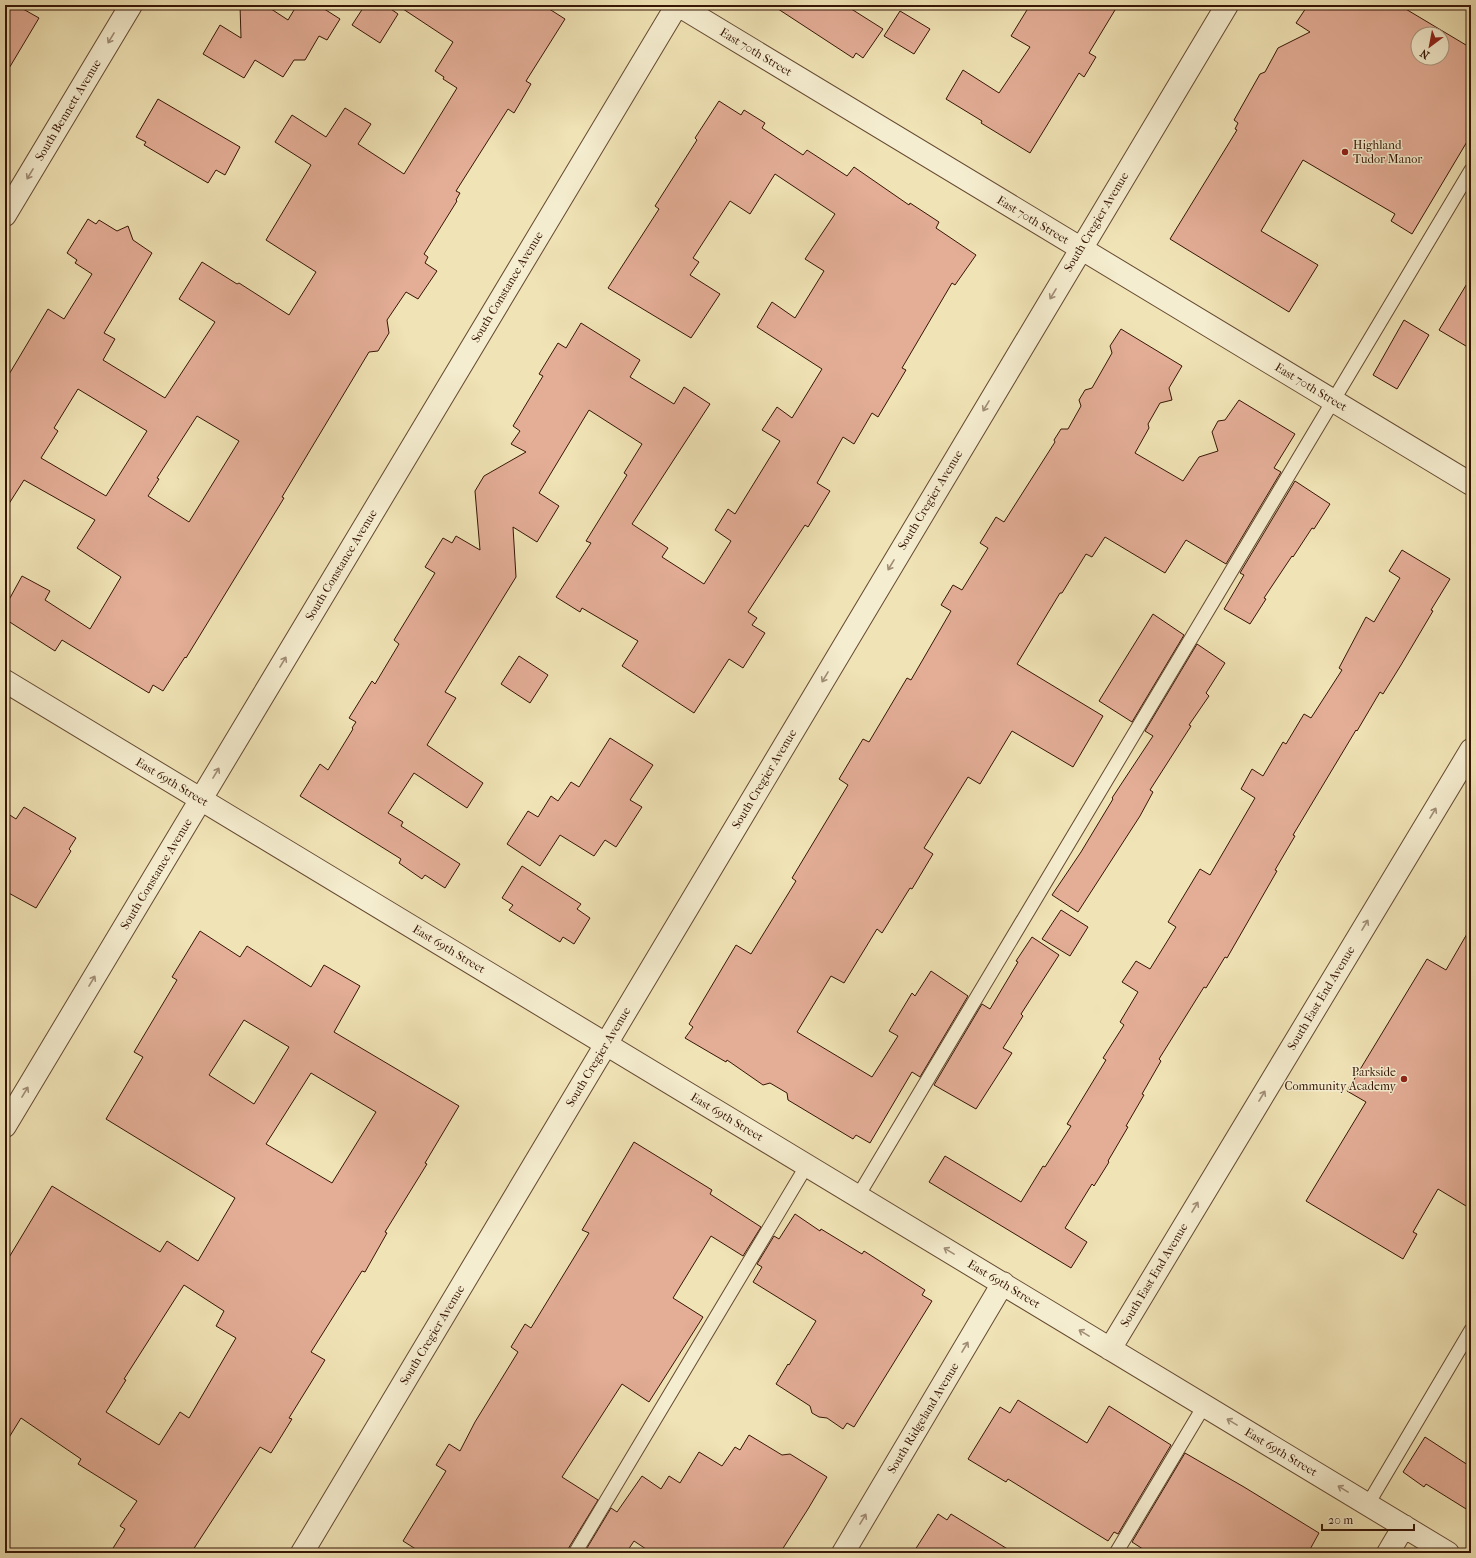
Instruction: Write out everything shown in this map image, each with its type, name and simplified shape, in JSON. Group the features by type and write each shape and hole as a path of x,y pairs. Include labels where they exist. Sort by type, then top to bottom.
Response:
{"street":[{"name":"South Bennett Avenue","path":"5,215 131,5"},
{"name":"East 70th Street","path":"677,5 1471,484"},
{"name":"South Constance Avenue","path":"5,1126 677,5"},
{"name":"South Cregier Avenue","path":"302,1553 1227,5"},
{"name":"East 69th Street","path":"5,681 1448,1553"},
{"name":"South East End Avenue","path":"1110,1349 1471,750"},
{"name":"South Ridgeland Avenue","path":"843,1553 1002,1283"},
{"path":"1388,1553 1404,1526"}],"lane":[{"path":"858,1196 1471,170"},
{"path":"575,1553 807,1165"},
{"path":"1368,1504 1471,1330"},
{"path":"1116,1553 1204,1406"}],"building":[{"path":"5,5 16,5 39,18 5,75"},
{"path":"240,5 265,5 288,20 297,5 318,5 340,19 327,40 319,36 305,60 294,60 283,77 255,60 244,78 203,54 220,25 241,38"},
{"path":"365,5 385,5 398,14 380,43 352,25"},
{"path":"397,5 543,5 565,19 526,81 531,84 514,113 508,109 456,191 460,193 456,200 457,201 424,254 428,257 425,263 437,271 418,299 406,292 387,320 389,333 378,351 369,352 282,497 284,498 186,658 185,657 163,691 153,685 149,693 62,640 55,651 5,619 5,607 22,576 50,591 45,600 90,629 121,577 77,548 95,520 24,480 5,510 5,381 48,309 64,319 92,274 75,263 77,260 67,253 88,219 96,224 99,220 117,231 128,226 133,240 152,253 104,333 115,339 103,360 165,398 215,322 179,299 202,262 237,284 239,283 289,315 316,272 266,240 311,165 275,142 292,115 326,137 345,108 371,124 358,144 404,174 457,88 443,79 444,77 435,71 453,42","holes":["78,389 147,431 106,496 41,458 58,431 54,428","197,416 239,441 189,522 148,496 159,479 157,478"]},
{"path":"772,5 845,5 883,29 863,58 856,53 853,58"},
{"path":"1030,5 1118,5 1089,53 1096,57 1084,77 1079,73 1030,153 981,123 982,121 946,99 963,70 999,93 1030,47 1011,36"},
{"path":"1308,5 1399,5 1434,26 1410,26 1410,66 1450,66 1450,35 1471,48 1471,135 1412,234 1391,221 1395,214 1303,160 1261,231 1318,265 1289,312 1170,239 1237,130 1235,129 1238,123 1234,120 1260,74 1265,72 1278,48 1310,32 1296,23"},
{"path":"900,11 930,29 914,54 884,36"},
{"path":"158,99 240,147 225,175 216,170 208,183 144,145 146,142 136,137"},
{"path":"719,101 741,115 744,110 765,123 762,128 803,155 807,150 847,176 854,167 909,205 910,203 939,222 936,228 976,255 955,285 952,283 902,368 906,370 878,417 872,413 854,444 843,437 817,483 830,491 808,527 805,525 748,612 757,618 752,625 765,633 743,668 729,659 694,713 622,666 638,641 582,608 580,612 556,597 591,543 586,541 627,475 624,473 642,444 589,410 539,493 559,506 537,542 513,527 516,577 445,692 456,698 427,745 483,783 467,808 414,773 388,813 403,822 401,826 460,864 445,888 425,875 422,879 399,863 401,859 300,796 320,764 328,770 353,729 352,728 356,722 349,718 372,681 375,684 399,644 394,640 435,573 425,567 443,538 452,543 456,536 480,550 475,491 484,476 526,452 511,444 520,431 513,426 543,376 539,374 558,343 566,348 581,323 640,360 630,377 674,404 684,387 710,404 632,524 668,548 662,557 704,584 731,541 715,530 728,509 735,514 780,441 762,430 777,407 792,418 822,369 757,327 772,302 795,318 824,271 805,259 835,214 775,174 750,214 730,201 693,258 699,262 690,275 720,294 691,338 608,288 659,209 655,206 697,140 695,138"},
{"path":"1471,277 1471,349 1439,330"},
{"path":"1404,320 1429,335 1397,389 1373,375"},
{"path":"1121,329 1182,366 1169,388 1172,400 1160,403 1148,424 1149,428 1135,453 1183,481 1199,457 1218,451 1212,432 1218,421 1225,420 1239,400 1295,434 1274,468 1281,472 1226,564 1186,540 1165,573 1105,537 1092,557 1086,554 1062,593 1060,593 1017,664 1103,716 1073,767 1012,731 980,784 968,777 924,848 933,854 912,889 910,888 882,933 877,929 844,983 831,976 797,1032 872,1077 898,1036 889,1031 912,993 915,996 931,971 968,996 920,1077 912,1072 870,1143 856,1135 853,1139 788,1100 787,1093 770,1083 763,1085 727,1060 726,1062 685,1038 693,1027 689,1024 736,945 751,954 796,881 792,878 848,785 839,779 863,739 869,742 907,678 911,680 951,611 941,605 953,585 962,590 988,548 980,543 996,517 1004,522 1055,442 1054,440 1061,429 1068,429 1081,406 1079,400 1085,390 1092,388 1112,353 1110,346"},
{"path":"1295,481 1330,504 1314,529 1312,528 1264,598 1266,599 1250,624 1224,609 1244,575 1240,573"},
{"path":"1402,550 1450,579 1401,665 1383,694 1380,692 1293,835 1295,836 1275,870 1277,871 1227,958 1225,957 1206,988 1204,987 1159,1059 1161,1061 1142,1094 1144,1095 1126,1126 1128,1127 1108,1161 1109,1162 1094,1186 1092,1184 1065,1228 1087,1242 1071,1268 929,1182 945,1156 1021,1202 1043,1166 1045,1167 1071,1126 1067,1124 1106,1060 1103,1058 1124,1025 1120,1022 1138,992 1122,982 1136,961 1150,969 1176,927 1168,922 1200,869 1210,875 1255,798 1241,789 1252,769 1263,776 1283,742 1286,744 1304,714 1311,718 1342,670 1339,668 1366,617 1374,622 1400,578 1389,571"},
{"path":"1153,614 1184,635 1132,722 1099,701"},
{"path":"1197,644 1225,663 1206,693 1209,696 1189,725 1191,726 1150,790 1153,792 1140,816 1078,912 1052,895 1081,852 1113,799 1112,798 1153,736 1145,731"},
{"path":"519,656 548,675 530,703 501,684"},
{"path":"610,738 653,765 630,800 642,807 616,847 605,840 594,856 560,835 540,866 507,844 528,811 538,817 551,796 558,801 571,782 579,787"},
{"path":"24,807 76,838 69,849 71,851 36,908 5,891 5,812 16,819"},
{"path":"522,866 581,904 577,909 590,918 574,944 563,937 560,942 509,910 513,905 502,898"},
{"path":"1061,910 1088,927 1070,956 1042,939"},
{"path":"1471,927 1471,1209 1438,1189 1413,1232 1417,1234 1403,1259 1306,1201 1366,1102 1347,1091 1427,959 1446,970"},
{"path":"200,931 240,957 247,946 311,987 324,965 360,986 334,1032 459,1106 425,1163 427,1164 385,1232 387,1233 365,1272 362,1271 311,1352 325,1360 289,1418 292,1419 271,1453 260,1447 191,1553 110,1553 125,1529 120,1526 137,1501 78,1464 81,1459 21,1418 5,1444 5,1264 52,1186 160,1252 167,1241 198,1261 235,1198 106,1119 143,1057 134,1052 177,980 172,977","holes":["244,1020 289,1047 254,1104 209,1075","311,1073 376,1112 332,1183 266,1144","184,1285 224,1311 216,1326 236,1338 189,1418 180,1412 159,1445 106,1412 126,1380 124,1379"]},
{"path":"1032,937 1059,955 1021,1014 1023,1016 1003,1048 1012,1053 976,1109 934,1085 982,1004 990,1009 1018,962 1016,961"},
{"path":"634,1142 712,1190 710,1194 761,1227 743,1256 711,1236 673,1298 703,1317 649,1402 622,1384 562,1477 598,1500 567,1553 422,1553 403,1541 446,1471 436,1465 449,1444 460,1451 475,1422 518,1352 511,1347 525,1324 531,1328 589,1233 582,1230"},
{"path":"795,1214 820,1231 821,1229 862,1254 864,1251 925,1290 922,1295 932,1301 854,1427 847,1423 843,1429 827,1418 819,1417 812,1413 810,1406 776,1384 816,1321 753,1282 762,1267 757,1264 774,1236 779,1239"},
{"path":"1018,1400 1087,1443 1109,1406 1171,1445 1118,1534 1114,1532 1108,1541 1008,1479 1006,1482 968,1459 1000,1407 1010,1413"},
{"path":"749,1435 782,1455 790,1454 827,1477 780,1553 652,1553 634,1541 626,1553 584,1553 611,1508 617,1512 642,1476 661,1489 669,1476 680,1483 699,1452 722,1466 735,1447 740,1450"},
{"path":"1425,1437 1471,1467 1471,1512 1426,1484 1424,1487 1403,1472"},
{"path":"1185,1453 1319,1533 1308,1553 1149,1553 1132,1542"},
{"path":"938,1514 947,1520 951,1514 1014,1553 913,1553"}],"place":[{"name":"Highland Tudor Manor","path":"1345,152"},
{"name":"Parkside Community Academy","path":"1404,1079"}]}
